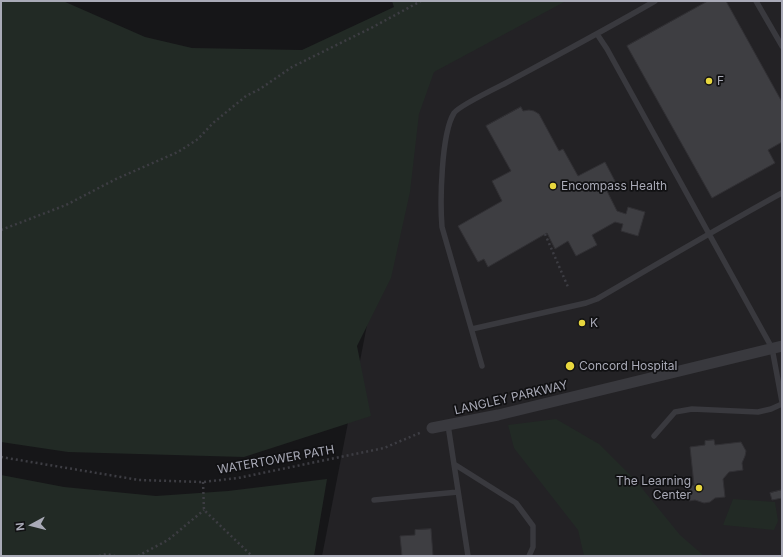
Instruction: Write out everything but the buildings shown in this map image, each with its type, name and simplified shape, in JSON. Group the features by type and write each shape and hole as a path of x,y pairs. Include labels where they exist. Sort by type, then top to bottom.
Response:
{"street":[{"name":"LANGLEY PARKWAY","path":"432,428 498,415 777,347"}],"lane":[{"path":"482,366 442,227 441,206 443,168 446,138 450,122 455,112 475,100 655,1"},
{"path":"756,1 782,46"},
{"path":"597,34 607,49 709,234 777,347 782,403 758,412 692,409 675,412 654,436"},
{"path":"472,329 586,303 597,299 782,193"},
{"path":"448,425 468,556"},
{"path":"454,464 516,503 532,526 533,547 529,556"},
{"path":"374,500 458,492"}],"path":[{"path":"1,230 66,204 116,178 178,152 198,139 213,123 246,96 260,90 292,68 421,1"},
{"path":"545,234 568,287"},
{"name":"WATERTOWER PATH","path":"1,457 139,480 203,482 238,478 384,448 432,428"},
{"path":"203,482 204,510 252,556"},
{"path":"138,556 168,540 204,510"},
{"path":"99,556 106,554 115,556"}],"shaded area":[{"path":"1,1 63,1 145,37 192,48 302,50 394,7 392,1 566,1 434,72 419,114 410,192 391,278 357,346 371,416 244,457 68,452 1,442"},
{"name":"Concord Hospital","path":"430,1 782,1 782,556 322,556"},
{"path":"556,419 599,444 636,481 680,535 704,556 584,556 578,530 514,448 508,425"},
{"path":"1,475 64,487 156,496 228,491 327,479 314,556 1,556"},
{"path":"733,499 775,502 778,521 774,530 723,525"}],"place":[{"name":"F","path":"709,81"},
{"name":"Encompass Health","path":"553,186"},
{"name":"K","path":"582,323"},
{"name":"Concord Hospital","path":"570,366"},
{"name":"The Learning Center","path":"699,488"}]}
